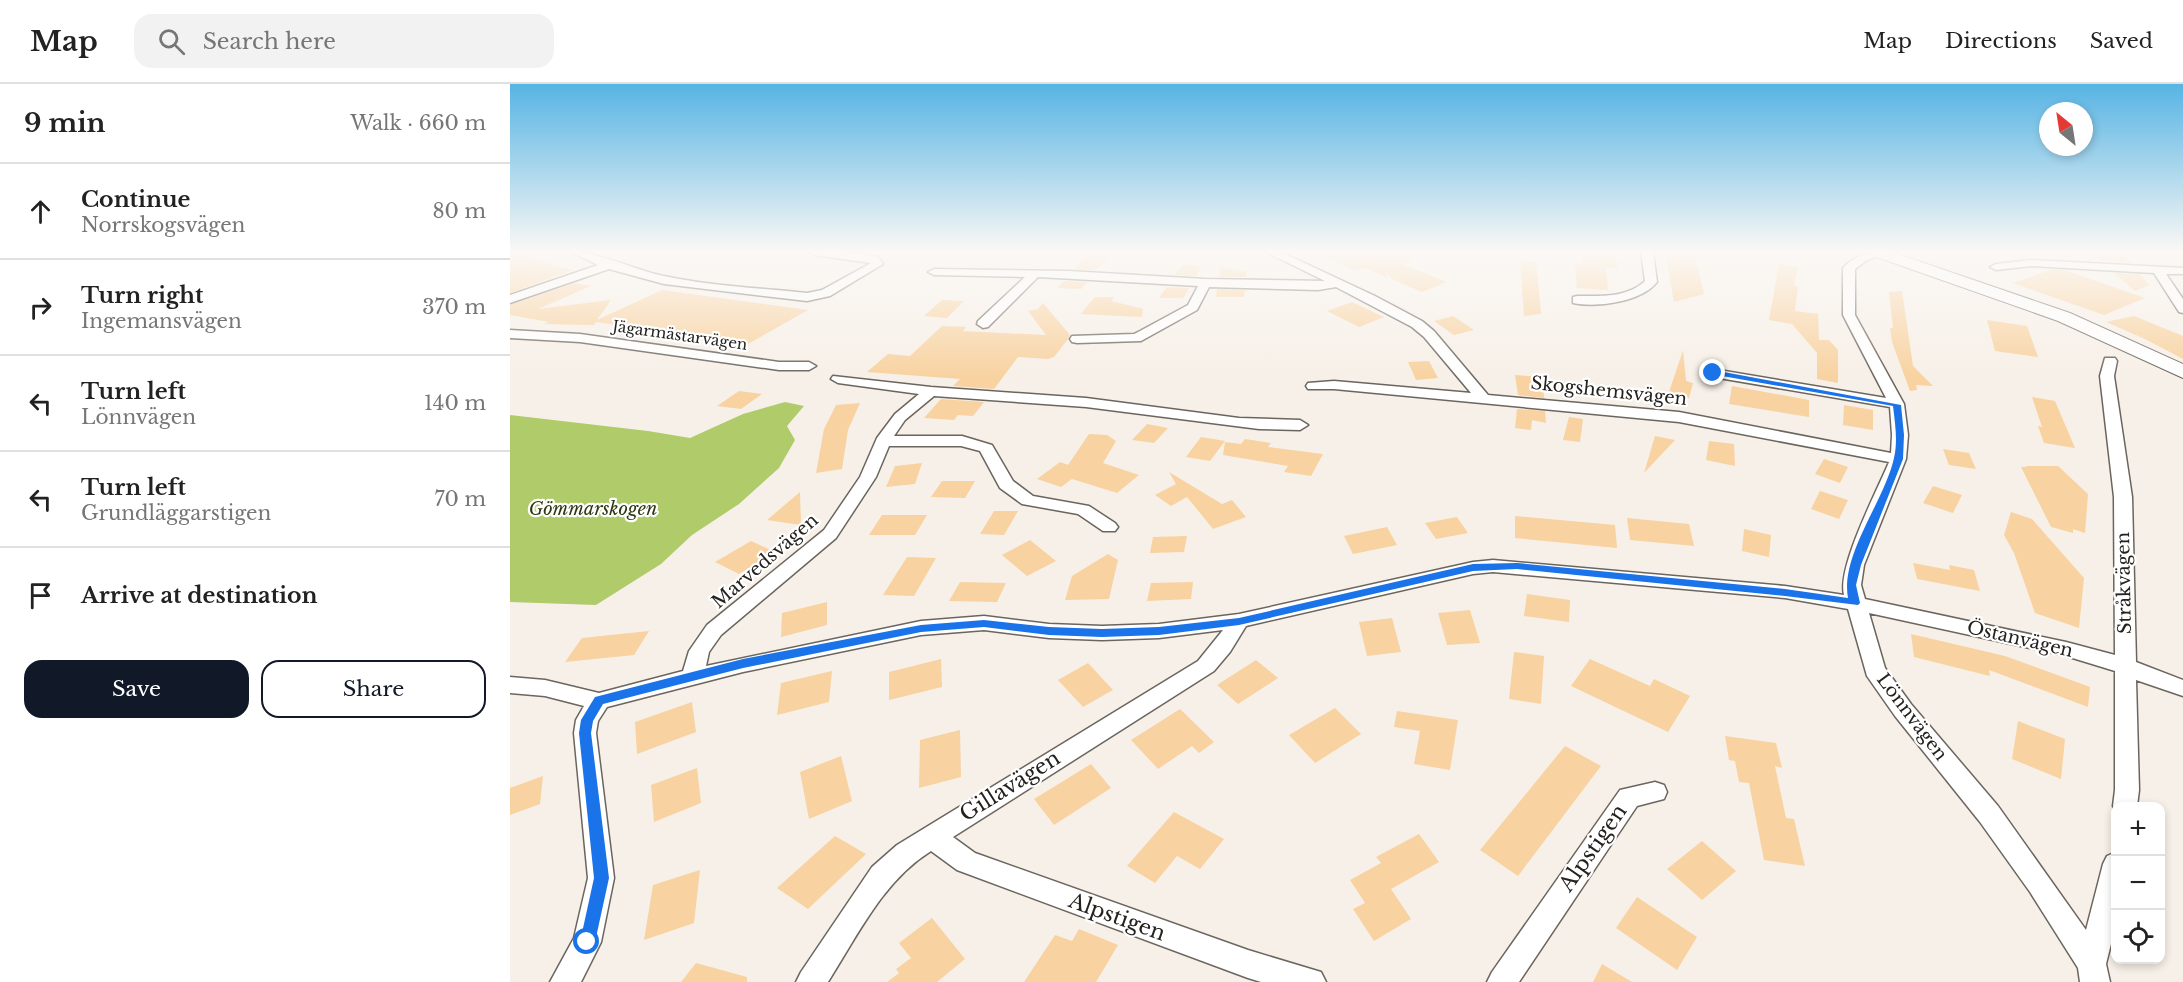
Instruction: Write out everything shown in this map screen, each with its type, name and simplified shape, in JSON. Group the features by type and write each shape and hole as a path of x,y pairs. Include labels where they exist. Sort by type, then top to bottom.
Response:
{"street":[{"path":"510,299 525,294"},
{"path":"782,294 807,297 822,294"},
{"path":"983,324 1014,294"},
{"path":"1077,339 1136,338 1193,307 1199,294"},
{"path":"1358,294 1417,324 1429,334 1482,397"},
{"path":"1577,300 1634,294"},
{"name":"Lönnvägen","path":"1849,294 1849,315 1897,405 1900,435 1898,459 1856,565 1851,585 1854,603 1875,670 1903,710 1989,814 2039,883 2093,973"},
{"path":"1998,294 2103,333 2183,372"},
{"path":"2173,294 2183,309"},
{"name":"Jägarmästarvägen","path":"510,334 580,338 779,366 809,366"},
{"name":"Stråkvägen","path":"2110,361 2107,376 2123,497 2126,802"},
{"path":"1713,373 1897,405"},
{"path":"838,379 931,391 1043,398 1276,427 1300,425"},
{"name":"Skogshemsvägen","path":"1313,386 1334,385 1482,397 1679,417 1898,459"},
{"name":"Marvedsvägen","path":"693,676 699,651 714,630 830,534 868,477 883,441 900,417 931,391"},
{"path":"883,441 962,441 986,448 1006,484 1028,500 1083,510 1109,526"},
{"name":"Östanvägen","path":"599,701 765,659 921,628 984,623 1049,631 1102,633 1159,631 1239,621 1461,570 1493,566 1517,566 1773,591 1854,603 2067,649 2125,666 2183,688"},
{"name":"Gillavägen","path":"811,982 882,876 906,853 1206,666 1223,647 1239,621"},
{"path":"510,684 545,688 599,701 587,720 585,733 601,878 587,942 565,982"},
{"name":"Alpstigen","path":"1502,982 1629,797 1655,792"},
{"name":"Alpstigen","path":"931,836 966,862 1248,964 1311,982"},
{"path":"2093,973 2111,884"}],"green space":[{"name":"Gömmarskogen","path":"785,402 804,406 787,426 795,440 779,468 739,504 692,535 661,564 596,605 510,602 510,415 690,438 743,414"}],"building":[{"path":"542,294 573,294 538,309 611,300 597,320 654,294 691,294 808,310 748,344 596,322 594,325 544,324 549,322 510,315 510,305"},
{"path":"1162,294 1185,294 1183,298 1159,298"},
{"path":"1216,294 1244,294 1244,297 1216,297"},
{"path":"1522,294 1539,294 1541,314 1524,316"},
{"path":"1673,294 1704,294 1704,294 1674,302"},
{"path":"1774,294 1797,294 1795,311 1818,314 1819,340 1829,340 1838,350 1838,383 1817,379 1817,353 1792,324 1769,320"},
{"path":"1889,294 1902,294 1913,366 1933,386 1916,385 1917,390 1910,391 1892,342 1890,328 1893,328"},
{"path":"2044,294 2133,294 2145,298 2104,315"},
{"path":"1095,297 1114,297 1111,301 1143,309 1142,317 1081,314"},
{"path":"942,300 964,301 947,318 924,316"},
{"path":"1352,302 1384,317 1359,327 1327,311"},
{"path":"1043,303 1070,335 1068,339 1054,357 1048,359 1018,357 994,389 953,386 960,379 867,372 888,354 910,356 942,326 966,327 963,331 1046,335 1028,311 1038,309"},
{"path":"1453,316 1474,330 1454,335 1434,321"},
{"path":"2134,316 2183,336 2183,359 2106,322"},
{"path":"1987,320 2027,326 2038,357 1995,351"},
{"path":"1683,350 1686,381 1693,383 1689,398 1668,395"},
{"path":"1429,361 1438,378 1416,380 1408,362"},
{"path":"1515,375 1543,377 1544,398 1518,395"},
{"path":"1732,386 1809,400 1809,417 1729,404"},
{"path":"739,391 762,394 741,409 717,406"},
{"path":"2032,397 2055,401 2075,448 2044,443 2038,426 2042,427"},
{"path":"941,399 984,402 973,416 958,415 954,420 924,418"},
{"path":"860,403 848,430 842,469 816,473 824,429 836,405"},
{"path":"1844,405 1873,410 1873,430 1843,425"},
{"path":"1517,409 1545,411 1546,423 1532,420 1531,430 1515,428"},
{"path":"1569,417 1583,419 1580,442 1563,440"},
{"path":"1147,424 1168,428 1154,443 1132,440"},
{"path":"1089,434 1107,435 1116,441 1103,463 1139,475 1117,493 1072,479 1061,487 1037,479 1060,462 1068,465"},
{"path":"1655,436 1675,440 1644,473"},
{"path":"1201,437 1225,441 1210,461 1186,457"},
{"path":"1245,439 1271,443 1268,447 1323,454 1311,476 1284,472 1288,466 1223,455 1225,442 1241,444"},
{"path":"1709,441 1734,444 1735,466 1706,460"},
{"path":"1943,449 1969,453 1976,469 1949,465"},
{"path":"1824,459 1848,467 1840,483 1815,474"},
{"path":"922,463 915,484 886,487 895,466"},
{"path":"2025,466 2058,466 2088,494 2085,533 2073,529 2073,533 2051,527 2021,467 2027,467"},
{"path":"1169,472 1222,504 1232,500 1246,517 1213,529 1187,497 1171,506 1155,495 1176,484"},
{"path":"942,481 975,481 965,498 931,497"},
{"path":"1933,486 1962,495 1953,513 1923,503"},
{"path":"1820,491 1848,500 1839,519 1811,509"},
{"path":"800,492 801,525 767,520"},
{"path":"994,511 1018,511 1004,535 980,534"},
{"path":"2011,512 2032,519 2084,578 2079,628 2035,613 2014,553 2004,535"},
{"path":"882,515 927,515 915,535 869,535"},
{"path":"1515,516 1615,525 1617,548 1515,538"},
{"path":"1457,517 1468,533 1436,539 1425,523"},
{"path":"1627,518 1689,524 1694,546 1630,540"},
{"path":"1387,527 1397,545 1353,554 1344,536"},
{"path":"1744,529 1771,535 1769,557 1742,551"},
{"path":"1187,536 1184,552 1150,553 1153,537"},
{"path":"1030,540 1056,561 1027,576 1002,555"},
{"path":"751,541 775,552 739,574 715,562"},
{"path":"1108,554 1118,560 1109,599 1065,600 1072,576"},
{"path":"907,557 936,558 914,596 883,595"},
{"path":"1913,563 1950,570 1949,565 1974,570 1980,591 1917,579"},
{"path":"960,582 1006,583 997,602 949,601"},
{"path":"1193,582 1191,599 1147,601 1151,583"},
{"path":"1527,594 1570,600 1569,622 1524,616"},
{"path":"827,602 827,625 781,637 782,613"},
{"path":"1470,610 1480,643 1447,645 1438,613"},
{"path":"1392,618 1401,652 1367,656 1359,622"},
{"path":"649,631 634,655 565,662 582,638"},
{"path":"1911,634 2005,656 2090,687 2088,707 1989,670 1990,676 1914,657"},
{"path":"1514,652 1544,656 1541,704 1509,699"},
{"path":"941,659 942,687 889,700 889,672"},
{"path":"1590,659 1650,686 1654,679 1690,696 1668,732 1571,686"},
{"path":"1256,660 1278,678 1238,704 1217,685"},
{"path":"1088,663 1113,690 1083,707 1058,680"},
{"path":"832,671 829,702 777,715 781,683"},
{"path":"692,702 696,732 637,754 635,722"},
{"path":"1335,708 1361,734 1315,763 1289,735"},
{"path":"1180,709 1214,742 1199,753 1192,746 1158,769 1131,740"},
{"path":"1397,711 1458,720 1450,770 1414,764 1420,731 1394,727"},
{"path":"2018,721 2065,739 2061,779 2012,759"},
{"path":"960,730 961,777 919,788 920,740"},
{"path":"1725,736 1776,743 1782,768 1775,766 1786,818 1794,819 1805,866 1764,860 1749,783 1739,782 1735,761 1729,760"},
{"path":"1565,746 1601,766 1518,876 1480,850"},
{"path":"841,756 852,801 809,819 800,772"},
{"path":"1091,764 1111,788 1054,825 1034,799"},
{"path":"697,768 701,803 654,822 651,785"},
{"path":"543,776 540,804 510,815 510,788"},
{"path":"1174,812 1224,839 1200,869 1177,856 1155,883 1127,866"},
{"path":"1419,834 1439,862 1391,889 1411,919 1374,941 1353,909 1365,903 1350,880 1381,863 1376,857"},
{"path":"835,836 866,854 808,909 777,888"},
{"path":"1702,841 1736,871 1702,900 1667,869"},
{"path":"700,870 694,923 644,940 653,885"},
{"path":"1637,897 1697,937 1677,970 1616,928"},
{"path":"932,918 965,959 937,982 887,982 899,973 896,969 911,958 899,943"},
{"path":"1079,929 1118,945 1096,982 1024,982 1055,935 1072,941"},
{"path":"696,963 747,977 747,982 681,982"},
{"path":"1602,964 1632,982 1593,982"}],"route":[{"path":"587,942 601,878 585,733 587,720 599,701 743,664 921,628 984,623 1049,631 1102,633 1159,631 1239,621 1473,568 1493,566 1517,566 1785,592 1854,603 1851,585 1856,565 1898,459 1900,435 1897,405 1713,373"}]}
